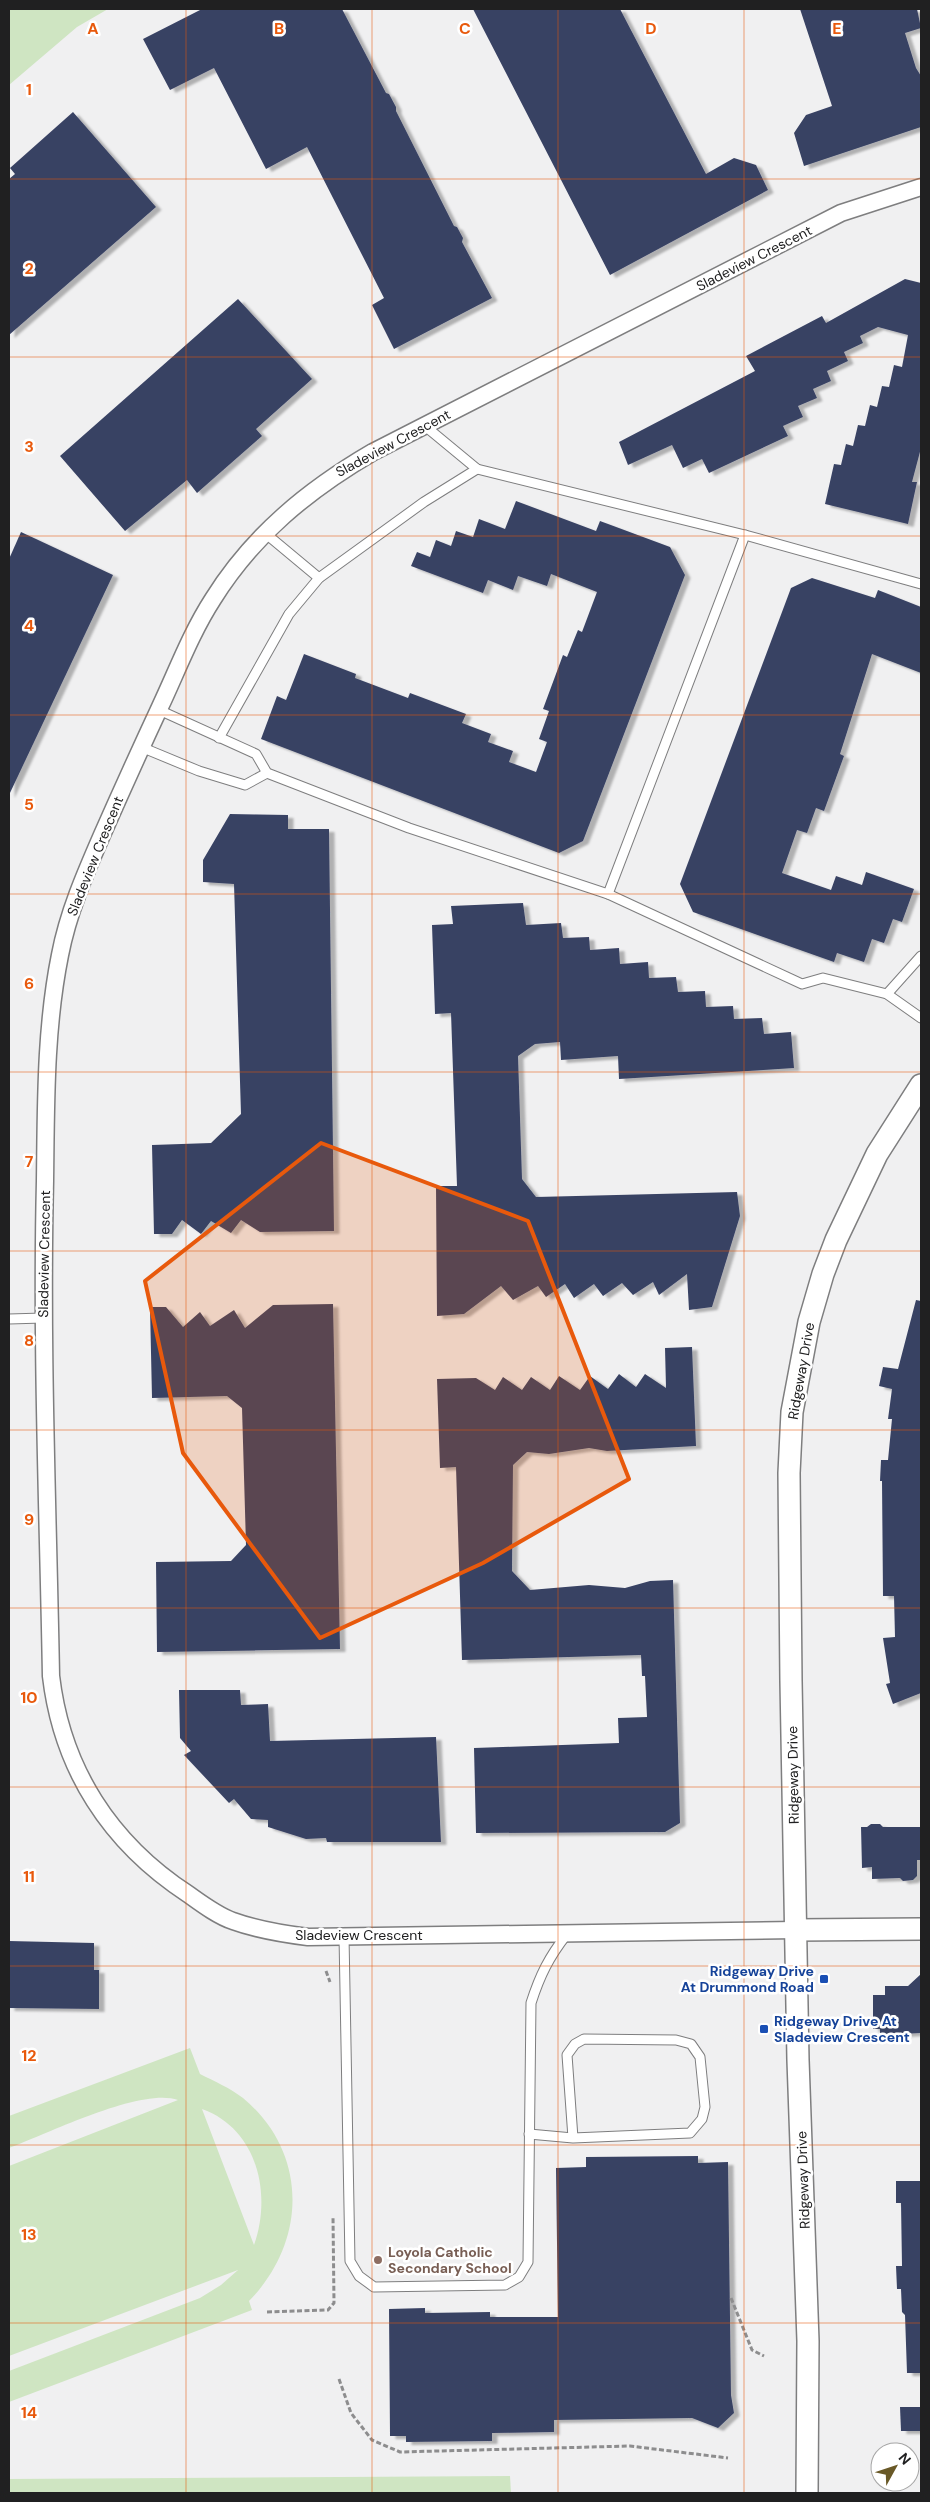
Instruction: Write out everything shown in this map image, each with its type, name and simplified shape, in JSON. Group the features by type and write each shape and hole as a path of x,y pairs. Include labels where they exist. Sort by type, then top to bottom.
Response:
{"street":[{"name":"Sladeview Crescent","path":"796,1930 308,1937 272,1932 232,1921 162,1878 129,1848 92,1798 64,1739 54,1704 51,1676 43,1318 47,1052 59,956 69,918 86,872 188,645 211,602 238,562 280,518 330,477 373,452 841,213 921,187"},
{"name":"Ridgeway Drive","path":"807,2493 808,2341 798,2060 789,1491 792,1412 809,1322 823,1274 836,1240 877,1154 921,1086"},
{"path":"796,1930 921,1928"}],"lane":[{"path":"425,426 477,469 745,535 921,584"},
{"path":"219,738 289,614 319,578 424,502 477,469"},
{"path":"265,533 319,578"},
{"path":"608,894 745,535"},
{"path":"159,710 256,754 268,772 408,828 608,894 802,984 823,978 887,994 921,1018"},
{"path":"141,747 199,771 245,785 268,772"},
{"path":"887,994 921,956"},
{"path":"9,1319 43,1318"},
{"path":"344,1936 350,2261 358,2276 374,2287 505,2285 519,2276 528,2262 531,2003 540,1973 567,1934"},
{"path":"530,2134 572,2138 690,2133 702,2119 704,2107 700,2057 691,2044 676,2040 584,2039 575,2044 568,2055 572,2138"}],"path":[{"path":"326,1971 330,1982 330,1991"},
{"path":"267,2312 328,2310 334,2303 333,2213"},
{"path":"731,2298 752,2350 764,2356"},
{"path":"339,2379 351,2412 372,2440 400,2452 630,2446 728,2458"}],"highlighted area":[{"path":"321,1143 528,1221 629,1479 483,1563 320,1638 183,1453 145,1281"}],"green space":[{"path":"9,9 108,9 77,27 9,85"},
{"path":"190,2048 200,2074 238,2094 265,2120 280,2145 289,2171 292,2198 290,2225 282,2252 268,2278 249,2301 252,2310 9,2402 9,2371 200,2298 221,2285 238,2270 9,2356 9,2166 178,2100 162,2098 141,2100 118,2106 69,2123 9,2148 9,2116","holes":["202,2109 221,2119 236,2132 248,2148 256,2166 260,2185 261,2205 259,2226 254,2245"]},
{"path":"510,2476 511,2493 9,2493 9,2479"}],"building":[{"path":"202,9 342,9 386,93 389,94 396,107 396,111 454,226 457,227 463,238 462,242 492,298 394,349 372,305 384,298 307,147 266,169 214,68 170,90 143,39"},
{"path":"473,9 620,9 706,174 734,158 756,165 768,190 610,275"},
{"path":"800,9 917,9 921,28 905,33 916,68 921,76 921,127 804,166 794,133 806,115 832,106"},
{"path":"73,112 156,207 9,335 9,179 15,174 10,168"},
{"path":"905,279 921,283 921,448 912,482 917,482 908,524 825,504 834,464 841,465 846,444 853,446 858,425 865,426 870,405 877,407 882,386 889,387 894,365 902,367 908,335 878,327 860,336 863,343 844,352 848,361 827,371 831,381 813,389 817,398 798,406 803,417 783,426 788,436 709,473 702,459 683,468 672,445 628,465 619,442 755,371 746,356 822,316 826,323"},
{"path":"238,299 312,379 256,429 262,436 197,493 187,480 125,531 60,456"},
{"path":"516,501 596,531 600,521 670,547 685,575 583,841 559,853 261,739 277,696 286,700 304,654 356,674 355,678 408,698 410,693 466,714 462,723 491,734 488,742 513,751 509,762 536,772 547,742 539,739 549,711 543,709 563,655 567,657 578,630 582,632 597,592 551,574 547,586 518,576 513,590 488,580 483,593 411,566 417,552 430,557 436,540 451,546 456,531 473,537 479,519 505,529"},
{"path":"21,532 113,575 9,795 9,559"},
{"path":"812,578 875,598 878,590 921,607 921,673 872,654 840,754 844,756 824,811 816,808 807,833 797,830 782,873 831,890 836,876 862,885 866,872 914,889 902,922 893,919 884,943 872,939 864,962 837,953 834,962 693,912 680,884 791,588"},
{"path":"230,814 288,815 288,829 329,829 334,1231 260,1232 241,1220 231,1233 211,1221 201,1234 182,1220 172,1234 154,1234 152,1145 211,1143 241,1114 234,884 203,882 203,860"},
{"path":"523,903 526,925 561,923 563,938 589,937 590,950 619,948 620,964 648,962 649,978 676,977 678,992 705,991 706,1007 733,1006 734,1019 762,1018 764,1034 791,1032 794,1068 619,1079 618,1056 561,1060 560,1042 535,1044 518,1056 522,1179 536,1197 737,1192 740,1216 712,1307 689,1310 687,1274 659,1295 653,1282 633,1295 622,1283 603,1296 594,1284 574,1298 565,1284 546,1297 538,1286 513,1300 501,1286 464,1314 437,1316 436,1186 457,1186 451,1013 435,1014 432,925 453,924 451,906"},
{"path":"916,1300 921,1301 921,1693 893,1704 886,1684 890,1683 883,1638 895,1637 894,1596 883,1596 882,1481 880,1481 881,1460 888,1460 892,1419 888,1419 892,1389 879,1386 883,1367 898,1369"},
{"path":"333,1304 340,1649 157,1652 156,1562 231,1561 246,1545 242,1408 227,1396 152,1398 150,1307 166,1307 183,1327 200,1312 210,1326 234,1310 245,1328 273,1305"},
{"path":"692,1347 696,1446 607,1451 589,1448 549,1454 527,1452 513,1465 512,1571 530,1590 589,1585 625,1588 650,1581 673,1580 680,1823 665,1832 476,1833 474,1748 619,1743 618,1718 647,1717 645,1676 642,1676 641,1655 462,1660 456,1467 440,1468 437,1379 476,1378 495,1390 503,1377 522,1390 531,1377 550,1390 559,1376 580,1390 590,1376 608,1389 619,1374 636,1387 645,1374 666,1388 665,1348"},
{"path":"179,1690 240,1690 241,1705 268,1704 270,1741 436,1737 441,1842 327,1842 326,1838 306,1839 268,1827 268,1820 251,1819 234,1799 229,1803 184,1755 191,1751 180,1738"},
{"path":"871,1824 880,1824 883,1827 921,1827 921,1860 917,1860 917,1876 913,1880 903,1881 900,1878 872,1879 872,1867 862,1868 861,1827 867,1827"},
{"path":"9,1941 94,1943 94,1970 99,1970 99,2009 9,2008"},
{"path":"921,1974 921,2033 880,2035 880,2029 873,2029 873,1995 885,1995 885,1986 908,1986"},
{"path":"698,2156 698,2163 728,2162 731,2395 734,2413 718,2428 692,2418 554,2420 554,2432 492,2433 492,2441 406,2442 406,2436 390,2436 389,2309 425,2308 425,2313 490,2312 490,2317 558,2317 556,2168 586,2167 586,2157"},
{"path":"896,2181 921,2181 921,2373 907,2373 905,2315 902,2312 901,2289 897,2289 896,2266 902,2266 901,2203 896,2203"},
{"path":"900,2407 921,2407 921,2431 901,2431"}],"place":[{"name":"Ridgeway Drive At Drummond Road","path":"824,1979"},
{"name":"Ridgeway Drive At Sladeview Crescent","path":"764,2029"},
{"name":"Loyola Catholic Secondary School","path":"378,2260"}]}
